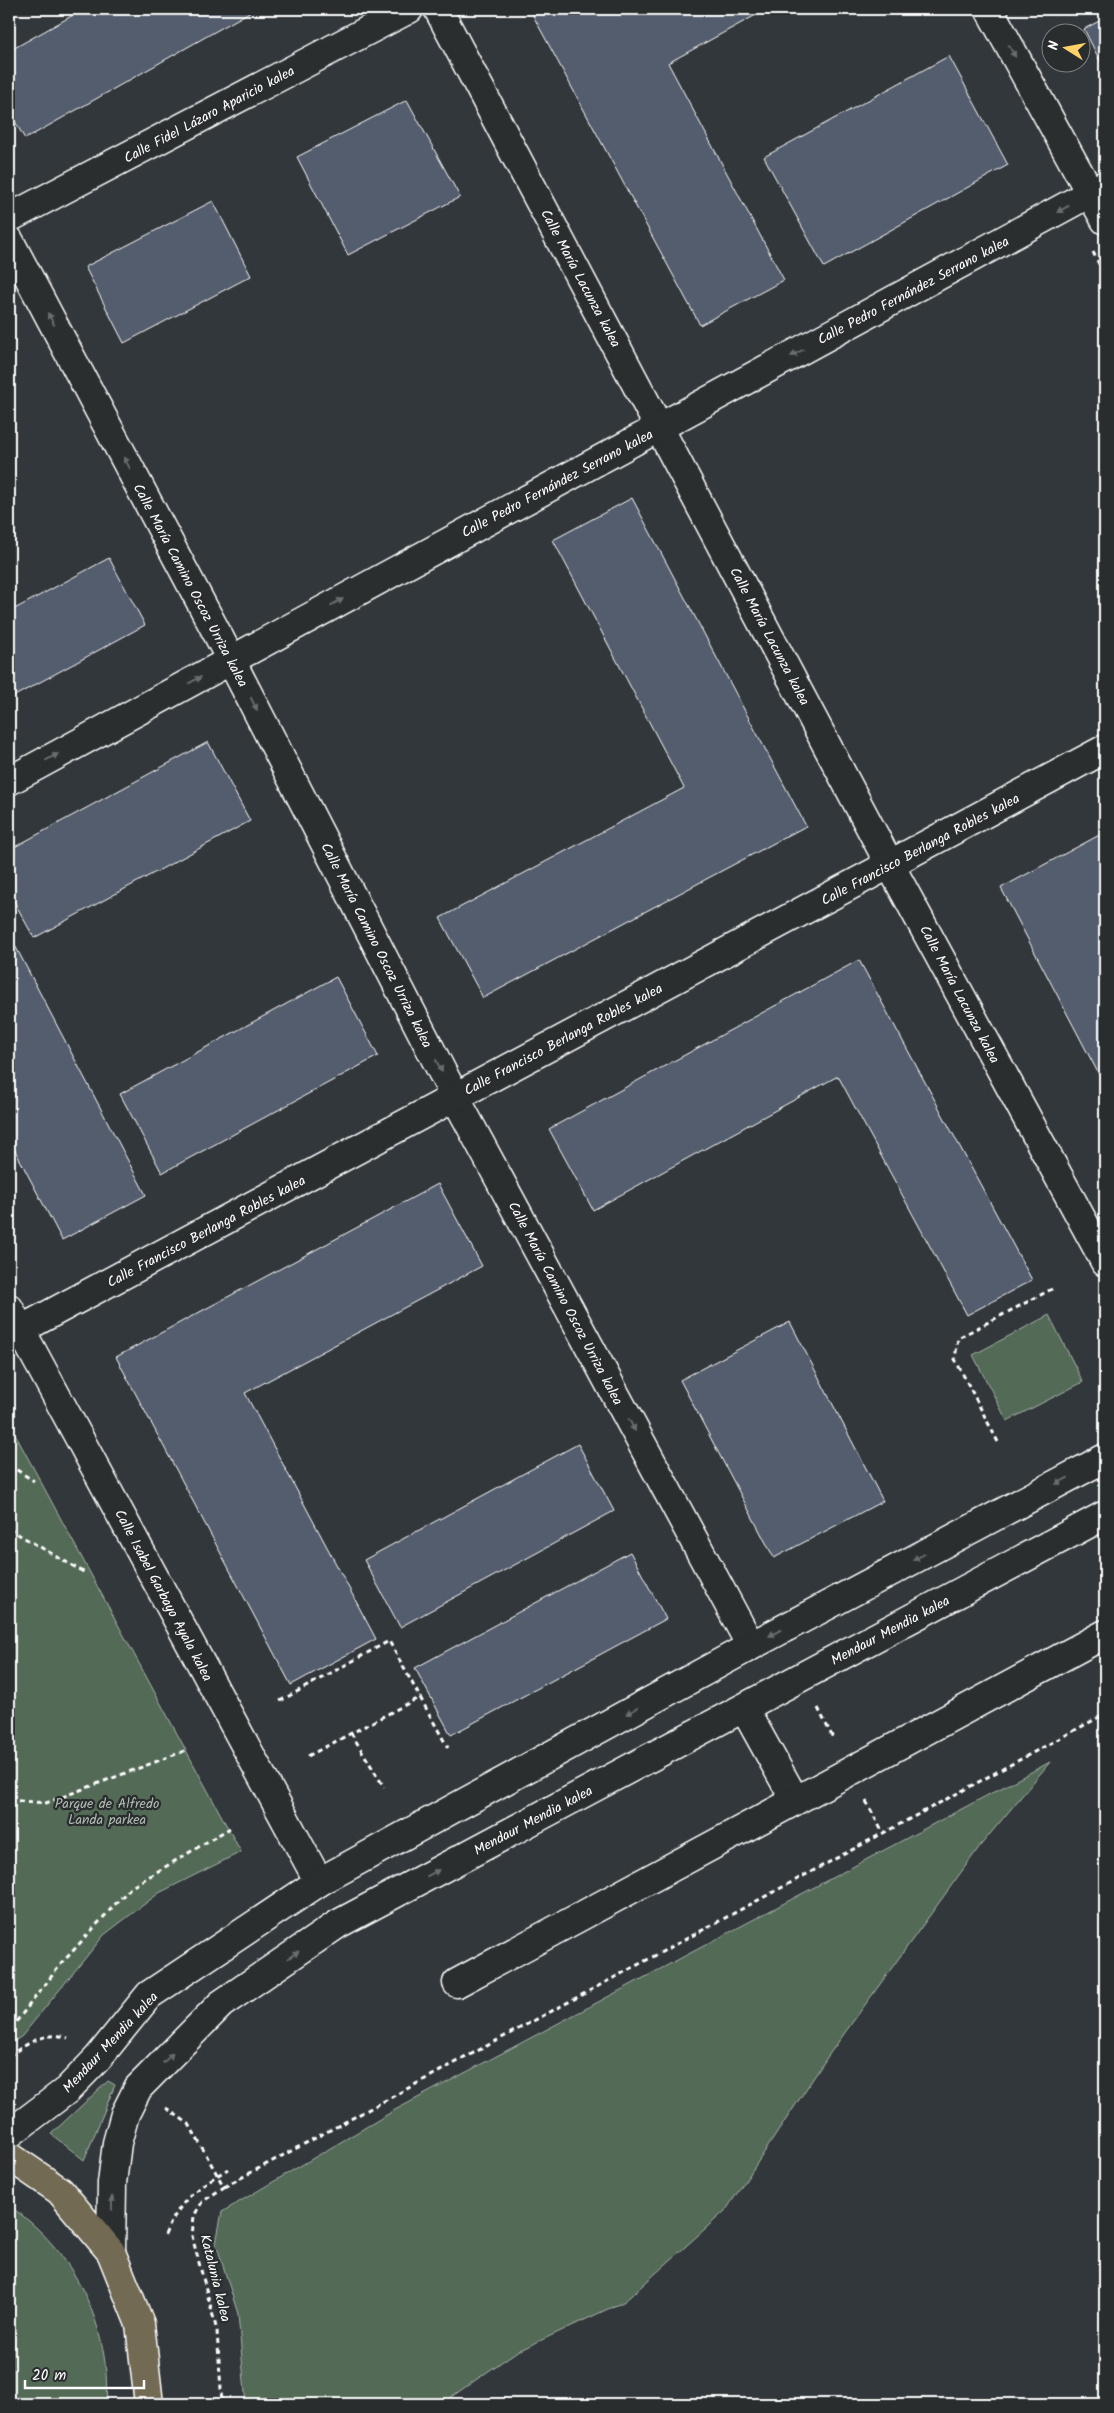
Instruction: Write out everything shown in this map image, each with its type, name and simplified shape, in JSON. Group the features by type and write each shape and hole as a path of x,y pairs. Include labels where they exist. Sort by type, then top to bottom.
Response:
{"main road":[{"path":"9,2156 60,2191 111,2252 140,2324 149,2404"}],"street":[{"name":"Calle Fidel Lázaro Aparicio kalea","path":"9,218 409,9"},
{"name":"Calle María Lacunza kalea","path":"438,9 890,865 1105,1262"},
{"path":"989,9 1098,189 1105,220"},
{"name":"Calle Pedro Fernández Serrano kalea","path":"9,781 1098,189"},
{"name":"Calle María Camino Oscoz Urriza kalea","path":"9,240 231,660 455,1097 752,1646"},
{"name":"Calle Francisco Berlanga Robles kalea","path":"14,1319 455,1097 1105,749"},
{"name":"Calle Isabel Garbayo Ayala kalea","path":"14,1319 319,1882"},
{"name":"Mendaur Mendia kalea","path":"9,2134 67,2090 98,2058 149,1995 319,1882 752,1646 1105,1458"},
{"name":"Mendaur Mendia kalea","path":"111,2252 112,2183 117,2143 125,2114 138,2088 221,2004 338,1924 1105,1515"},
{"path":"457,1983 1105,1634"},
{"path":"744,1708 795,1800"}],"path":[{"path":"998,1442 955,1360 958,1338 1052,1290"},
{"path":"9,1465 34,1480"},
{"path":"9,1529 87,1574"},
{"path":"280,1701 389,1641 448,1748"},
{"path":"308,1756 420,1697"},
{"path":"138,2088 189,2124 224,2187 1105,1714"},
{"path":"351,1733 384,1787"},
{"path":"9,1800 46,1803 187,1750"},
{"path":"9,2027 16,2022 61,1964 130,1888 230,1828"},
{"path":"9,2056 25,2045 45,2036 62,2036 80,2043 98,2058"},
{"path":"165,2235 174,2213 195,2190 228,2169"},
{"name":"Katalunia kalea","path":"222,2404 218,2331 192,2236 194,2216 202,2202 224,2187"}],"green space":[{"path":"1049,1315 1083,1382 1007,1421 973,1355"},
{"name":"Parque de Alfredo Landa parkea","path":"9,1423 241,1852 159,1893 104,1935 22,2036 9,2045"},
{"path":"1050,1762 980,1846 828,2056 726,2210 625,2301 516,2352 441,2404 246,2404 238,2314 216,2243 222,2212 395,2110"},
{"path":"108,2081 115,2085 84,2160 51,2134"},
{"path":"9,2206 32,2223 52,2244 84,2292 95,2319 102,2347 106,2375 106,2404 9,2404"}],"building":[{"path":"84,9 255,9 25,139 9,111 9,51"},
{"path":"767,9 668,63 784,280 700,325 530,10"},
{"path":"1105,18 1105,71 1092,45 1092,25"},
{"path":"949,56 1008,165 824,267 764,157"},
{"path":"407,100 460,197 348,255 297,157"},
{"path":"213,201 251,276 124,343 85,267"},
{"path":"9,386 14,395 9,398"},
{"path":"632,498 806,826 483,998 440,918 684,788 553,540"},
{"path":"109,558 145,625 9,699 9,612"},
{"path":"208,742 250,821 34,938 9,892 9,850"},
{"path":"1105,832 1105,1086 1001,888"},
{"path":"9,934 146,1195 62,1240 9,1139"},
{"path":"859,960 1032,1280 967,1315 838,1076 593,1210 549,1129"},
{"path":"336,977 378,1056 162,1173 120,1094"},
{"path":"438,1184 482,1266 245,1393 376,1639 291,1685 116,1357"},
{"path":"790,1322 883,1501 774,1558 680,1380"},
{"path":"578,1444 614,1511 400,1627 364,1560"},
{"path":"630,1552 666,1619 451,1735 415,1668"}]}
